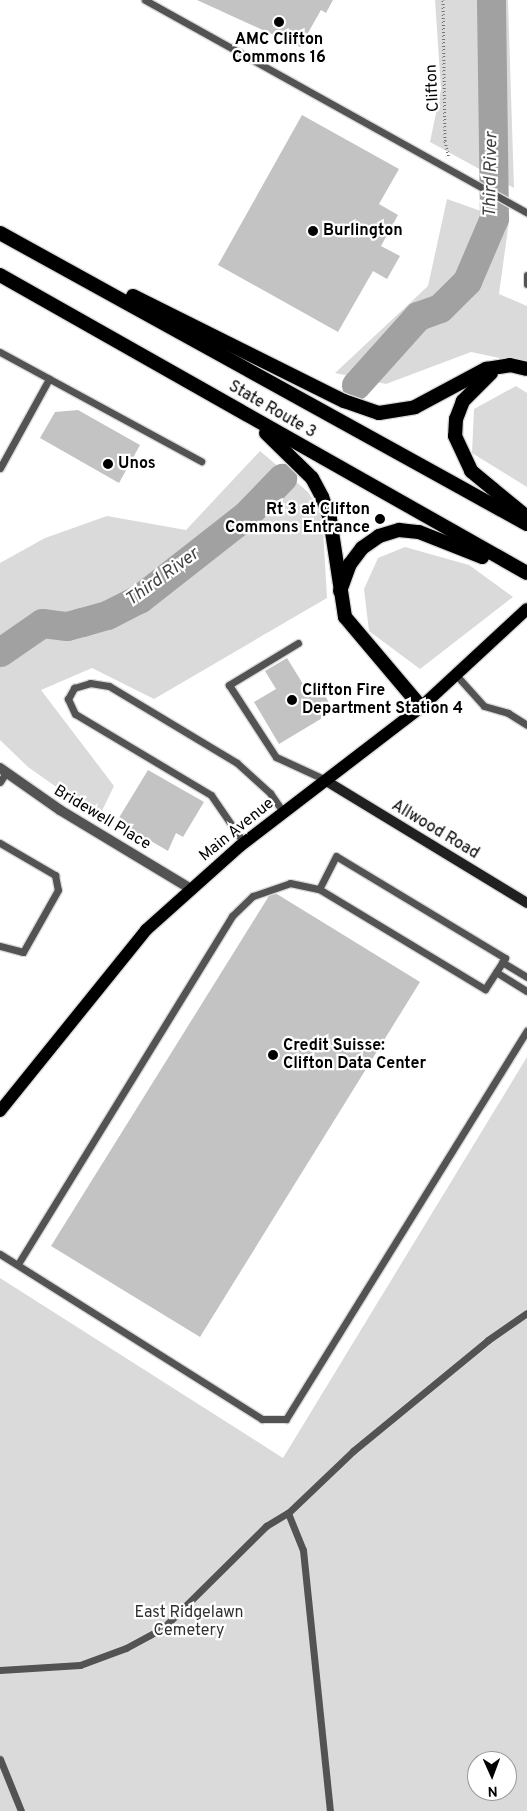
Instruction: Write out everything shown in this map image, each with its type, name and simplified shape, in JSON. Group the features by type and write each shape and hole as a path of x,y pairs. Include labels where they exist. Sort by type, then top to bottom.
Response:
{"highway":[{"path":"0,231 363,409 398,412 486,369 510,366 527,369"},
{"name":"State Route 3","path":"0,231 527,524"},
{"name":"State Route 3","path":"0,275 527,574"},
{"path":"510,366 492,372 472,389 456,419 455,436 471,471 527,518"},
{"path":"248,416 300,466 322,497 330,519 339,597 355,633 421,707"},
{"path":"339,597 350,564 362,548 379,536 399,530 420,532 527,574"}],"main road":[{"name":"Main Avenue","path":"0,1111 133,945 191,889 244,843 328,782 421,707 457,676 527,609"},
{"name":"Allwood Road","path":"328,782 527,903"}],"street":[{"name":"Bridewell Place","path":"2,774 191,889"}],"lane":[{"path":"145,0 527,213"},
{"path":"527,275 527,284"},
{"path":"0,352 201,461"},
{"path":"0,468 49,379"},
{"path":"298,642 229,685 276,757 328,782"},
{"path":"457,676 484,706 508,713 527,725"},
{"path":"244,843 212,795 76,714 68,699 74,688 90,683 109,686 236,763 270,793 284,813"},
{"path":"0,844 54,875 58,890 23,952 0,946"},
{"path":"18,1264 232,916 253,896 290,883 319,889 485,989 504,958 336,856 319,889"},
{"path":"502,962 527,977"},
{"path":"496,972 527,991"},
{"path":"0,1254 262,1419 286,1419 527,1031"},
{"path":"0,1670 80,1665 126,1648 163,1628 266,1526 288,1513 353,1451 488,1340 527,1313"},
{"path":"288,1513 303,1550 330,1811"},
{"path":"0,1759 21,1811"}],"path":[{"name":"Clifton","path":"443,0 445,141 454,173"}],"green space":[{"path":"435,0 508,0 514,188 430,142 441,89"},
{"path":"447,199 509,221 499,294 527,306 527,364 471,352 386,384 335,373 428,286"},
{"path":"516,386 527,393 527,487 472,453 474,409"},
{"path":"260,451 308,492 322,513 327,598 154,699 92,668 41,690 114,786 99,817 28,767 0,740 0,563 45,538 107,516 186,530"},
{"path":"405,547 469,565 513,597 420,669 369,631 364,589 378,558"},
{"name":"East Ridgelawn Cemetery","path":"527,1057 527,1811 0,1811 0,1278 283,1458"}],"building":[{"name":"AMC Clifton Commons 16","path":"197,0 333,0 326,13 321,10 300,47"},
{"name":"Burlington","path":"302,115 399,169 379,204 398,215 381,246 400,256 387,279 373,271 338,332 218,265"},
{"name":"Unos","path":"78,410 140,445 119,483 40,438 55,412"},
{"name":"Clifton Fire Department Station 4","path":"287,658 311,697 322,691 334,711 279,744 254,702 276,689 265,671"},
{"path":"148,770 204,802 183,837 176,833 168,851 117,821"},
{"name":"Credit Suisse: Clifton Data Center","path":"272,891 420,982 200,1337 51,1246"}],"waterway":[{"name":"Third River","path":"356,385 418,316 440,308 467,281 494,218 491,0"},
{"name":"Third River","path":"0,652 42,623 67,626 107,615 139,599 246,515 282,478"}],"place":[{"name":"AMC Clifton Commons 16","path":"279,22"},
{"name":"Burlington","path":"313,231"},
{"name":"Unos","path":"108,464"},
{"name":"Rt 3 at Clifton Commons Entrance","path":"380,519"},
{"name":"Clifton Fire Department Station 4","path":"292,700"},
{"name":"Credit Suisse: Clifton Data Center","path":"273,1055"}]}
